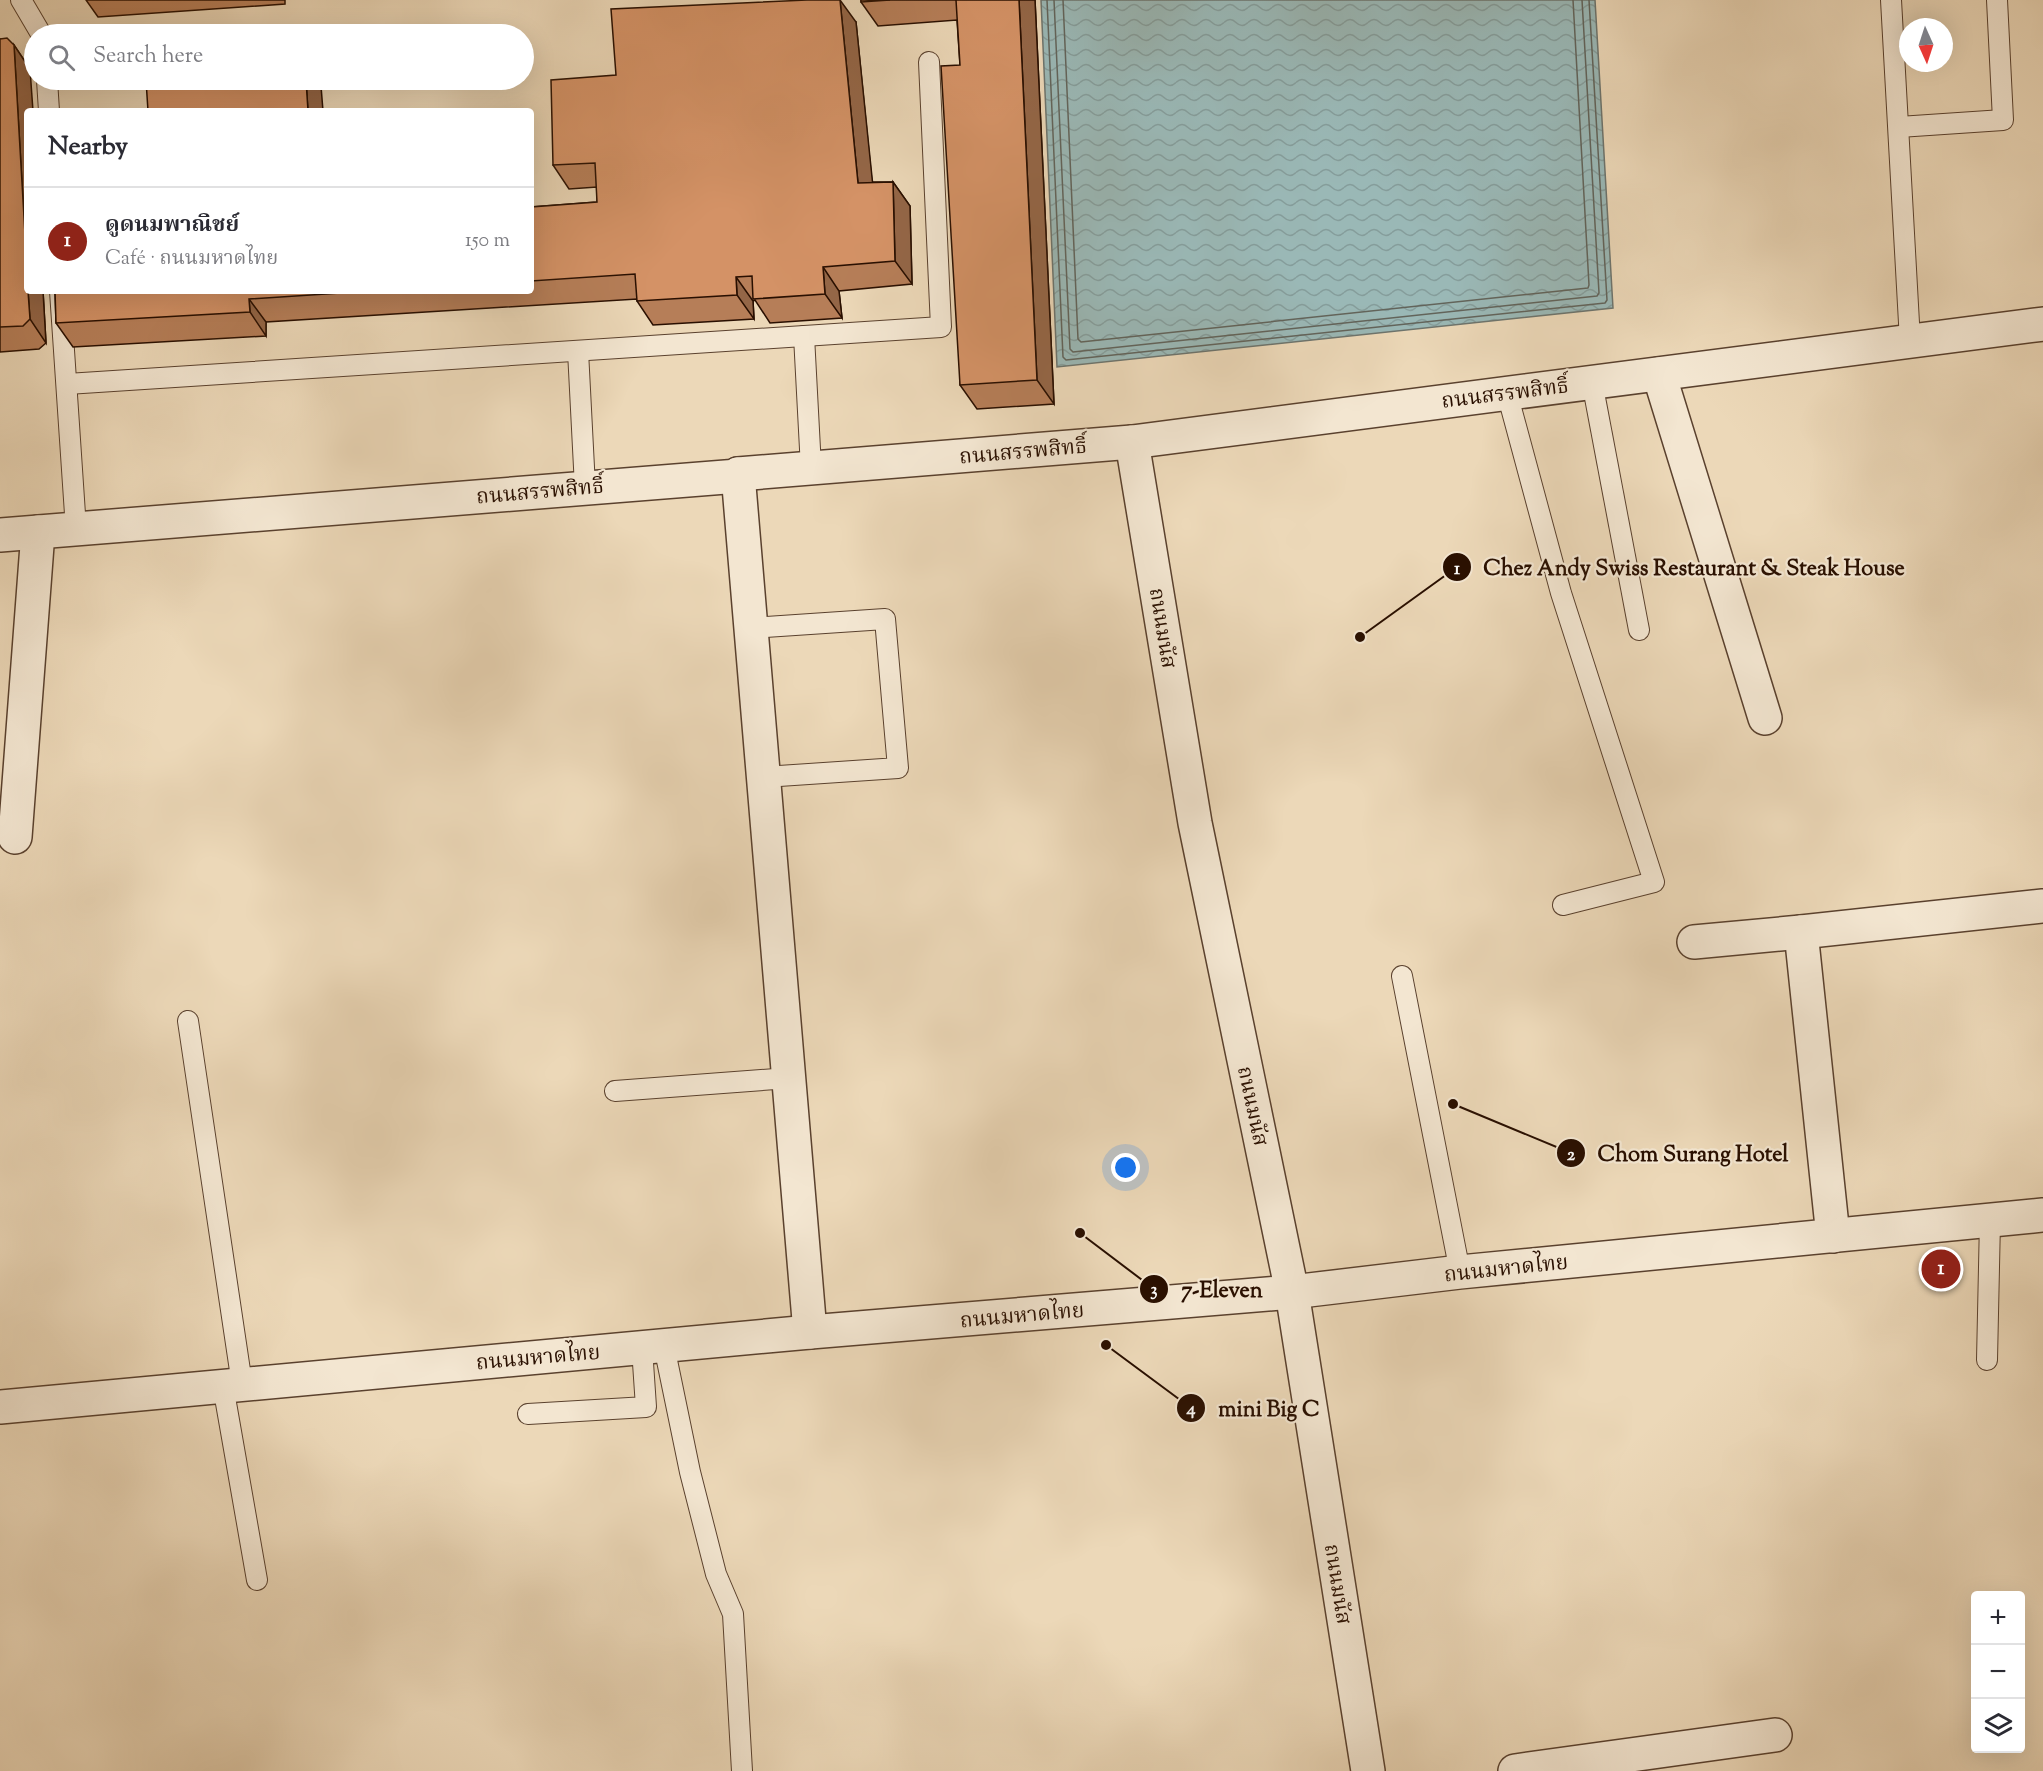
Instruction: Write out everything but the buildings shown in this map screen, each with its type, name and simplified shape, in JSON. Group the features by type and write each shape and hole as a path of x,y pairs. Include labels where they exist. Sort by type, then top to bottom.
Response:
{"street":[{"name":"ถนนสรรพสิทธิ์","path":"0,535 1132,442 2043,324"},
{"path":"1659,374 1765,718"},
{"name":"ถนนมนัส","path":"1132,442 1195,823 1292,1292 1368,1771"},
{"path":"738,474 810,1332"},
{"path":"15,837 38,532"},
{"path":"1694,942 2043,906"},
{"path":"1801,932 1833,1236"},
{"name":"ถนนมหาดไทย","path":"0,1407 810,1332 1292,1292 1460,1272 2043,1215"},
{"path":"1515,1771 1775,1735"}],"lane":[{"path":"21,0 35,24"},
{"path":"1891,0 1910,341"},
{"path":"1899,127 2003,120 1997,0"},
{"path":"67,384 941,327 929,62"},
{"path":"48,90 49,108"},
{"path":"60,294 76,529"},
{"path":"804,336 811,468"},
{"path":"578,351 585,487"},
{"path":"1592,382 1639,630"},
{"path":"1507,393 1561,593 1654,882 1563,905"},
{"path":"751,628 885,619 897,768 764,777"},
{"path":"1402,976 1460,1272"},
{"path":"188,1021 257,1580"},
{"path":"615,1090 789,1078"},
{"path":"1988,1360 1990,1221"},
{"path":"528,1414 646,1407 653,1347"},
{"path":"653,1347 690,1472 716,1575 733,1614 742,1771"}],"water":[{"path":"1041,0 1595,0 1613,308 1057,367"}],"place":[{"name":"Chez Andy Swiss Restaurant & Steak House","path":"1360,637"},
{"name":"Chom Surang Hotel","path":"1453,1104"},
{"name":"7-Eleven","path":"1080,1233"},
{"name":"ดูดนมพาณิชย์","path":"1941,1269"},
{"name":"mini Big C","path":"1106,1345"}]}
